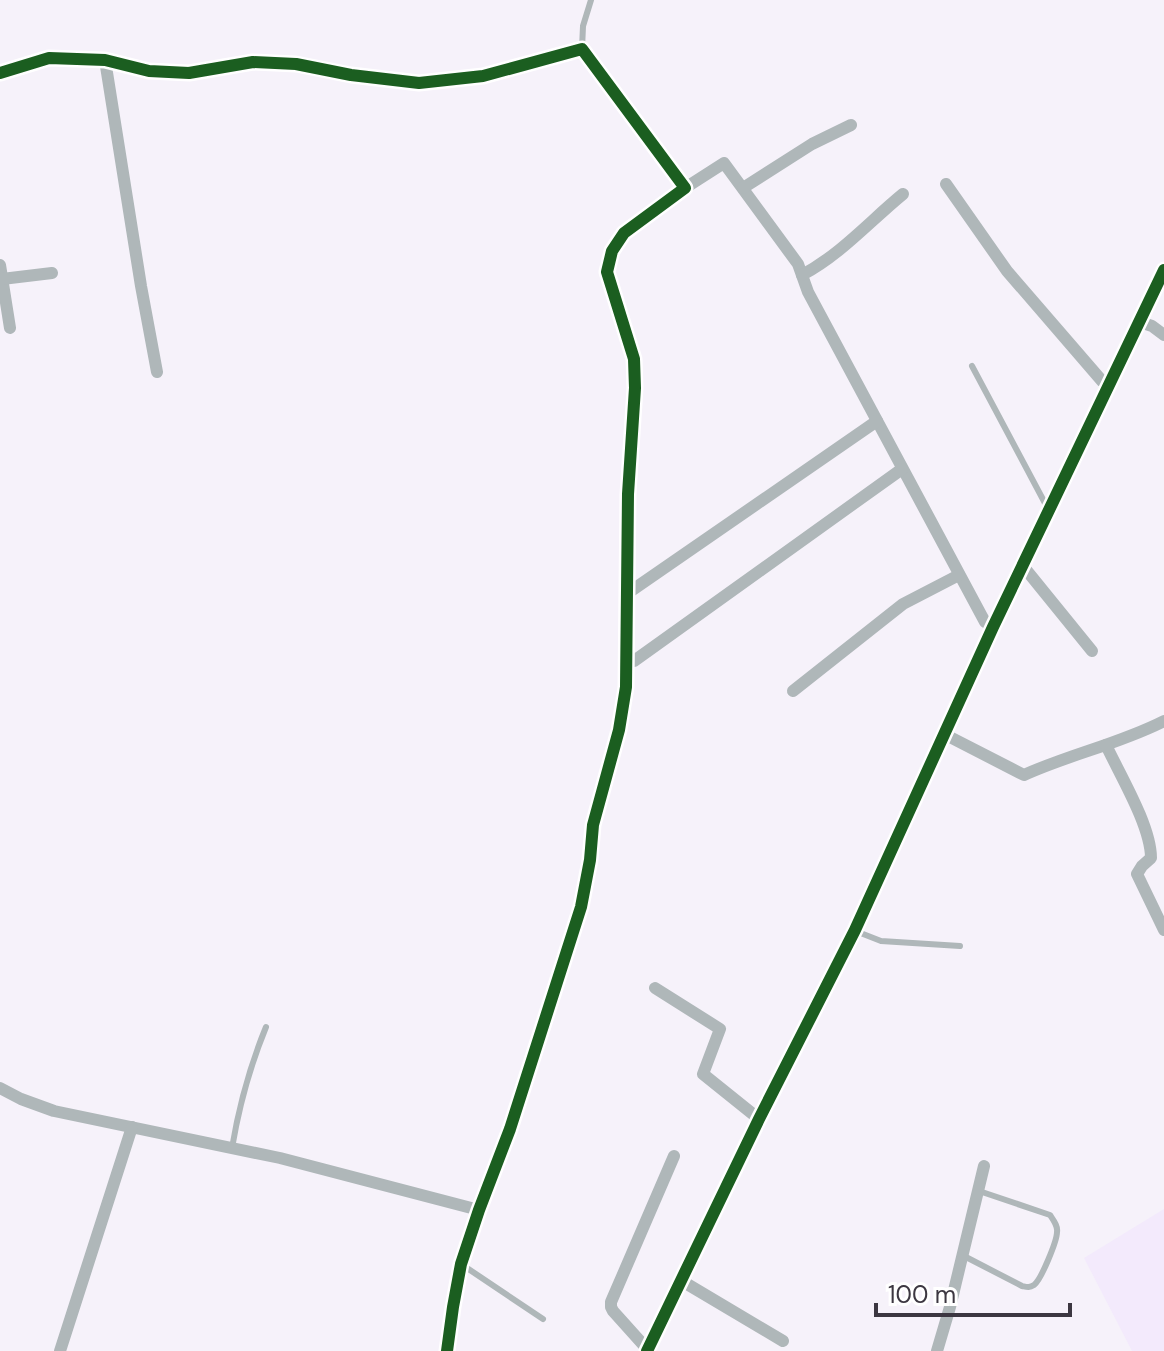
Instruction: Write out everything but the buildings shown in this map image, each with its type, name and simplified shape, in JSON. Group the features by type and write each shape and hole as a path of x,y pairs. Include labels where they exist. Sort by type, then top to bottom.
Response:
{"street":[{"path":"0,73 49,58 105,60 149,71 189,73 253,62 296,64 351,75 419,83 483,76 582,49 685,188"},
{"path":"105,60 157,372"},
{"path":"743,188 812,144 851,125"},
{"path":"447,1351 461,1264 510,1129 581,907 593,825 619,730 626,687 628,494 635,374 634,359 607,272 612,251 624,233 724,163 798,264 808,292 902,469 985,622 993,627"},
{"path":"946,184 1007,271 1054,328 1109,386"},
{"path":"802,275 840,248 903,194"},
{"path":"0,265 10,328"},
{"path":"674,1156 611,1302 613,1311 648,1350 759,1119 855,930 993,627 1164,270"},
{"path":"2,279 52,273"},
{"path":"1140,322 1164,335"},
{"path":"628,593 877,421"},
{"path":"626,663 634,661 902,469"},
{"path":"1023,566 1092,651"},
{"path":"793,691 903,604 959,575"},
{"path":"944,734 1024,775 1164,721"},
{"path":"1106,745 1146,833 1151,858 1137,874 1164,930"},
{"path":"655,988 720,1029 703,1074 759,1119"},
{"path":"0,1088 54,1111 280,1158 479,1210"},
{"path":"60,1351 132,1127"},
{"path":"937,1351 984,1166"},
{"path":"682,1281 783,1341"}],"lane":[{"path":"582,49 583,26 591,0"},
{"path":"972,366 1049,511"},
{"path":"855,930 881,941 960,946"},
{"path":"232,1148 245,1090 266,1027"},
{"path":"962,1255 1029,1287 1040,1278 1056,1239 1058,1230 1050,1215 979,1191"},
{"path":"461,1264 543,1319"}],"shaded area":[{"path":"1164,1209 1164,1351 1132,1351 1084,1258"}],"cycle path":[{"path":"0,73 49,58 105,60 149,71 189,73 253,62 296,64 351,75 419,83 483,76 582,49 685,188 624,233 612,251 607,272 634,359 628,494 626,687 619,730 593,825 581,907 510,1129 461,1264 447,1351"},
{"path":"647,1351 855,930 993,627 1164,270"}]}
